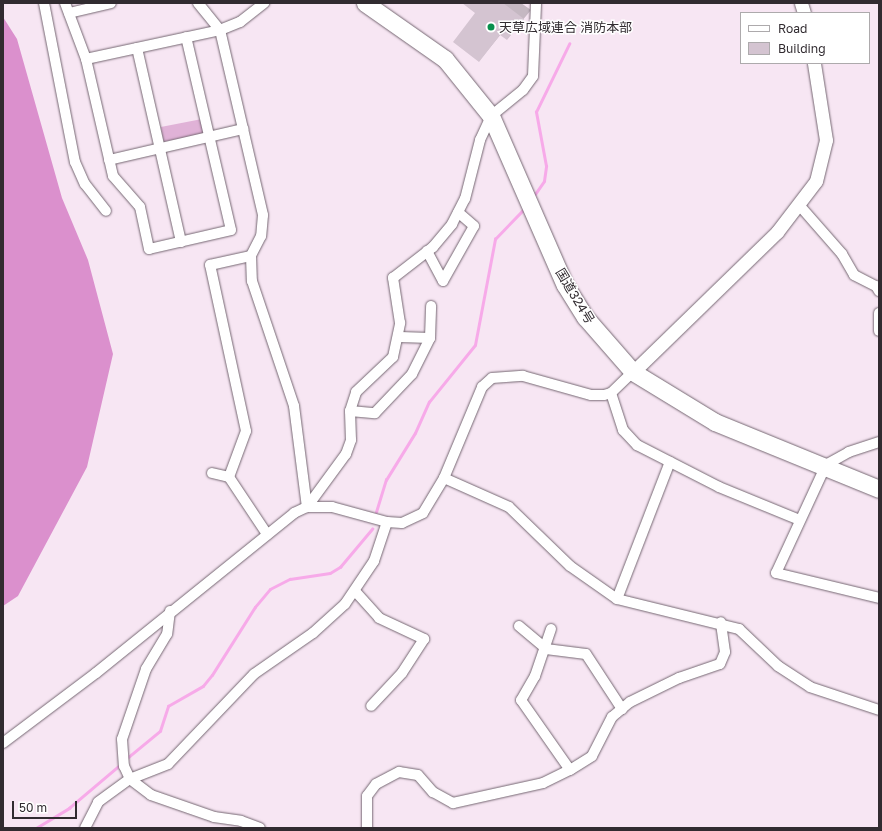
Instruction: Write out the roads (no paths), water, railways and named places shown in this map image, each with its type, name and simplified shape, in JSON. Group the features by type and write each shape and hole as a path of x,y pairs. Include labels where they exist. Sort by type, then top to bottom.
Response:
{"highway":[{"name":"国道324号","path":"365,3 444,60 491,116 536,222 585,317 633,372 716,422 826,465 879,489"}],"street":[{"path":"44,3 75,162 85,184 106,211"},
{"path":"112,3 67,8 86,59 113,176 140,207 149,249 231,230 186,37"},
{"path":"198,3 220,30 263,215 261,236 251,256 252,281 294,406 306,507"},
{"path":"86,59 220,30 240,22 264,3"},
{"path":"3,743 96,673 170,611 196,593 268,534 306,507 346,454 351,440 350,412 356,392 394,356 400,337 393,278 427,251 458,212 491,116 523,90 533,76 536,3"},
{"path":"137,48 181,242"},
{"path":"306,507 344,509 387,522 402,523 424,513 444,478 482,387 492,378 523,376 591,395 611,394 800,206 816,181 826,140 814,64"},
{"path":"109,160 243,129"},
{"path":"800,206 842,254 854,275 876,286 879,292"},
{"path":"427,251 443,281 474,226 458,212"},
{"path":"229,477 246,431 210,265 251,256"},
{"path":"350,412 375,412 412,374 430,338 431,306"},
{"path":"879,313 879,331"},
{"path":"400,337 430,338"},
{"path":"611,394 624,430 637,445 719,487 800,520"},
{"path":"879,442 849,452 826,465 776,573 879,598"},
{"path":"617,599 670,462"},
{"path":"212,473 229,477 268,534"},
{"path":"444,478 509,507 570,566 617,599 721,622 739,629 778,666 810,687 879,710"},
{"path":"85,828 98,802 130,779 168,764 254,674 313,633 355,591 374,561 387,522"},
{"path":"355,591 379,618 424,639 402,673 370,706"},
{"path":"170,611 167,634 146,669 122,739 124,766 130,779 151,795 214,817 241,820 260,828"},
{"path":"367,828 367,796 376,784 400,772 418,775 433,792 453,803 543,783 570,770 592,756 612,717 622,709 679,678 720,664 725,652 721,622"},
{"path":"519,626 546,649 586,654 622,709"},
{"path":"551,629 546,649 522,700 570,770"}],"waterway":[{"path":"533,197 544,181 546,166 536,112 569,44"},
{"path":"376,512 386,480 415,433 429,402 475,345 495,239 524,209"},
{"path":"126,759 160,731 168,706 203,686 212,675 255,607 270,589 290,579 330,573 340,567 372,529"},
{"path":"36,828 69,808 121,764"}],"place":[{"name":"天草広域連合 消防本部","path":"491,27"}]}
